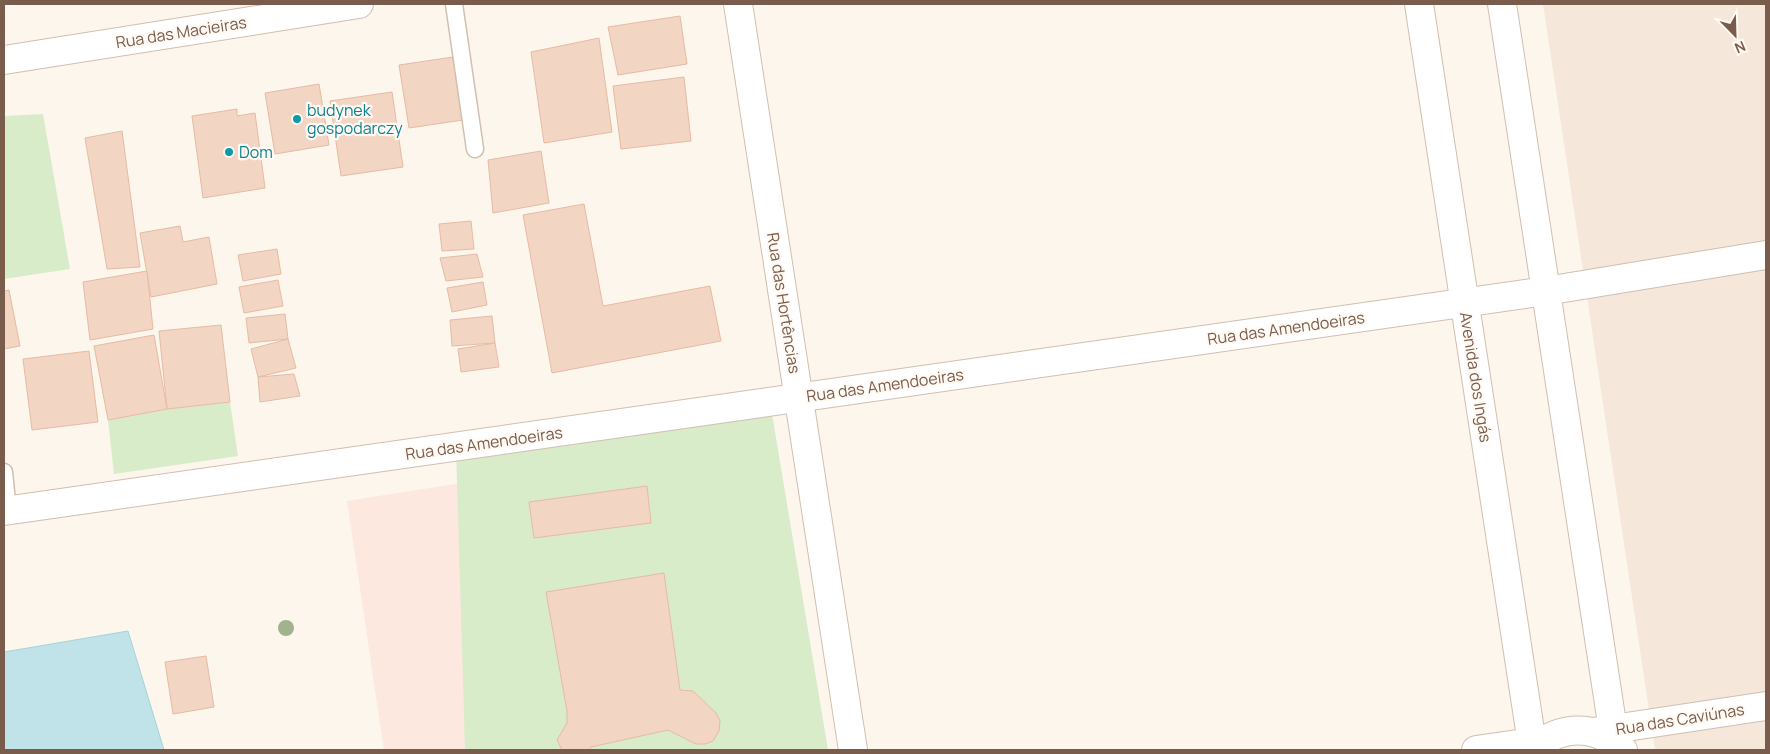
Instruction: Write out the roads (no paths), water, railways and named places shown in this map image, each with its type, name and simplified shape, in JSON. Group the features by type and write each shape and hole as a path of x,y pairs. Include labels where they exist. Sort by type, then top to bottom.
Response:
{"street":[{"name":"Rua das Macieiras","path":"4,60 359,4"},
{"name":"Rua das Hortências","path":"738,4 853,750"},
{"name":"Avenida dos Ingás","path":"1418,4 1536,745"},
{"path":"1502,4 1611,739"},
{"name":"Rua das Amendoeiras","path":"6,511 1546,291 1766,255"},
{"name":"Rua das Caviúnas","path":"1476,750 1536,745 1556,734 1571,730 1611,739 1766,706"}],"lane":[{"path":"454,4 475,149"},
{"path":"4,472 6,511"}],"water":[{"path":"128,631 164,750 4,750 4,652"}],"place":[{"name":"budynek gospodarczy","path":"297,119"},
{"name":"Dom","path":"229,152"}]}
